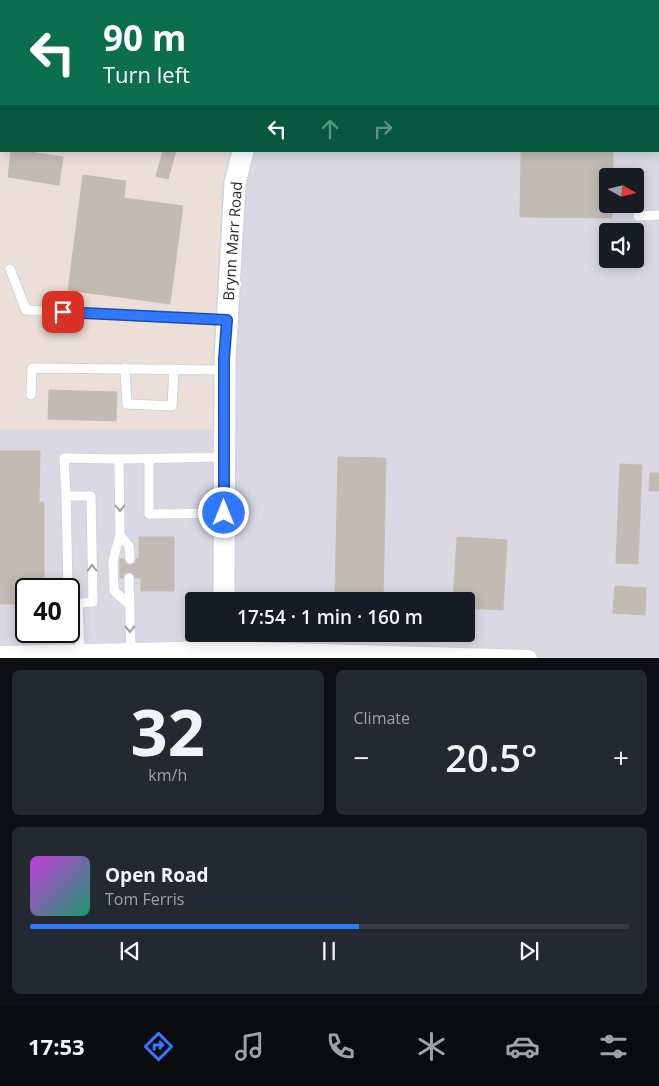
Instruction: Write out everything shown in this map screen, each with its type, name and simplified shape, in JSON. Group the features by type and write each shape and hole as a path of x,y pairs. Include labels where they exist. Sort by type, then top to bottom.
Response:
{"street":[{"name":"Brynn Marr Road","path":"224,592 224,370 235,183 243,152"},
{"path":"0,655 62,656 80,653 175,655 224,648 315,656 528,658"}],"lane":[{"path":"638,216 659,215"},
{"path":"10,269 26,310 227,320"},
{"path":"31,395 32,368 224,370"},
{"path":"125,368 127,404 172,406 174,369"},
{"path":"68,578 64,458 224,457"},
{"path":"149,458 149,514 224,513"},
{"path":"119,459 120,535 113,560 114,590 130,605"},
{"path":"66,496 91,496 93,602 80,603"},
{"path":"120,535 130,546 130,559"},
{"path":"129,578 130,605 140,654"},
{"path":"79,643 80,653"}],"shaded area":[{"path":"243,152 659,152 659,658 0,658 0,429 224,429 224,592 185,592 185,642 475,642 475,592 225,592"}],"building":[{"path":"11,152 30,152 63,157 59,185 8,177"},
{"path":"163,152 176,152 168,179 156,176"},
{"path":"521,152 613,152 613,168 599,168 599,213 612,213 612,218 520,217"},
{"path":"83,175 126,181 124,198 183,206 170,304 68,290"},
{"path":"49,390 117,392 116,421 48,419"},
{"path":"0,451 40,451 39,502 44,502 44,578 15,578 15,604 0,604"},
{"path":"338,457 386,458 383,592 335,592"},
{"path":"620,464 642,465 638,564 616,563"},
{"path":"650,473 659,473 659,491 649,491"},
{"path":"139,537 174,537 174,591 141,591 141,578 120,578 120,559 139,559"},
{"path":"457,537 507,540 503,610 475,608 475,592 454,592"},
{"path":"615,586 646,588 645,615 613,613"}],"route":[{"path":"63,312 227,320 224,359 224,513"}]}
